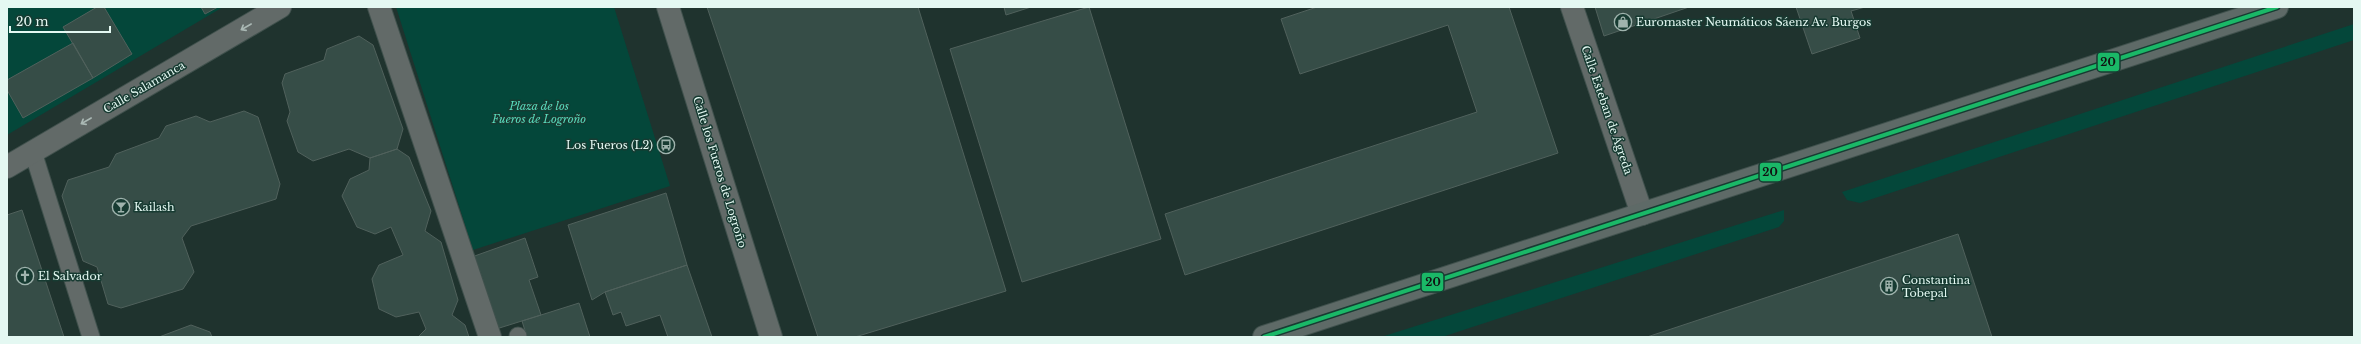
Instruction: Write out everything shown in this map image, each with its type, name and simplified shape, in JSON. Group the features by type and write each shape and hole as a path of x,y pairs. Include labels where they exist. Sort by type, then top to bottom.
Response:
{"main road":[{"path":"1264,337 2274,8"}],"street":[{"name":"Calle Salamanca","path":"7,167 280,7"},
{"path":"379,7 490,337"},
{"name":"Calle los Fueros de Logroño","path":"668,7 771,337"},
{"name":"Calle Esteban de Ágreda","path":"1572,7 1642,214"}],"lane":[{"path":"33,152 91,337"}],"green space":[{"path":"7,7 223,7 7,135"},
{"name":"Plaza de los Fueros de Logroño","path":"396,7 614,7 670,186 473,250"},
{"path":"2354,24 2354,40 1860,203 1847,200 1842,192"},
{"path":"1784,210 1784,221 1779,227 1442,337 1381,337"}],"building":[{"path":"97,7 104,7 132,54 93,78 63,27"},
{"path":"201,7 218,7 205,14"},
{"path":"707,7 918,7 1006,291 855,337 818,337"},
{"path":"1004,7 1031,7 1006,15"},
{"path":"1089,7 1161,239 1022,282 950,49"},
{"path":"1317,7 1509,7 1558,153 1185,275 1165,214 1477,112 1448,25 1300,74 1281,19"},
{"name":"Euromaster Neumáticos Sáenz Av. Burgos","path":"1595,7 1689,7 1604,36"},
{"path":"1796,7 1865,7 1851,11 1860,38 1812,54"},
{"path":"359,36 373,45 403,129 397,149 370,158 349,149 313,161 298,152 287,121 290,112 282,83 285,74 324,60 327,49"},
{"path":"73,43 93,78 23,118 7,90 7,80"},
{"path":"244,111 258,117 280,184 276,199 191,226 182,238 194,272 183,289 121,308 108,304 97,267 83,261 62,196 68,180 109,167 116,154 159,138 166,126 196,116 210,122"},
{"path":"397,149 409,157 431,211 425,231 441,242 458,300 452,315 465,325 469,337 418,337 426,329 419,312 396,317 379,309 372,279 379,265 403,255 391,227 375,234 357,227 342,196 350,179 369,170 370,158"},
{"path":"666,193 687,265 605,292 592,300 568,225"},
{"name":"El Salvador","path":"22,210 64,337 7,337 7,215"},
{"name":"Constantina Tobepal","path":"1958,234 1992,337 1647,337"},
{"path":"525,238 538,277 529,280 541,315 493,330 469,258"},
{"path":"687,265 712,337 668,337 660,315 626,326 621,312 613,315 605,292"},
{"path":"579,303 590,337 527,337 522,321"},
{"path":"191,325 210,332 212,337 159,337"}],"transit line":[{"name":"20","path":"1264,337 2277,7"}],"place":[{"name":"Euromaster Neumáticos Sáenz Av. Burgos","path":"1623,22"},
{"name":"Los Fueros (L2)","path":"666,145"},
{"name":"Kailash","path":"121,207"},
{"name":"El Salvador","path":"25,276"},
{"name":"Constantina Tobepal","path":"1889,286"}]}
